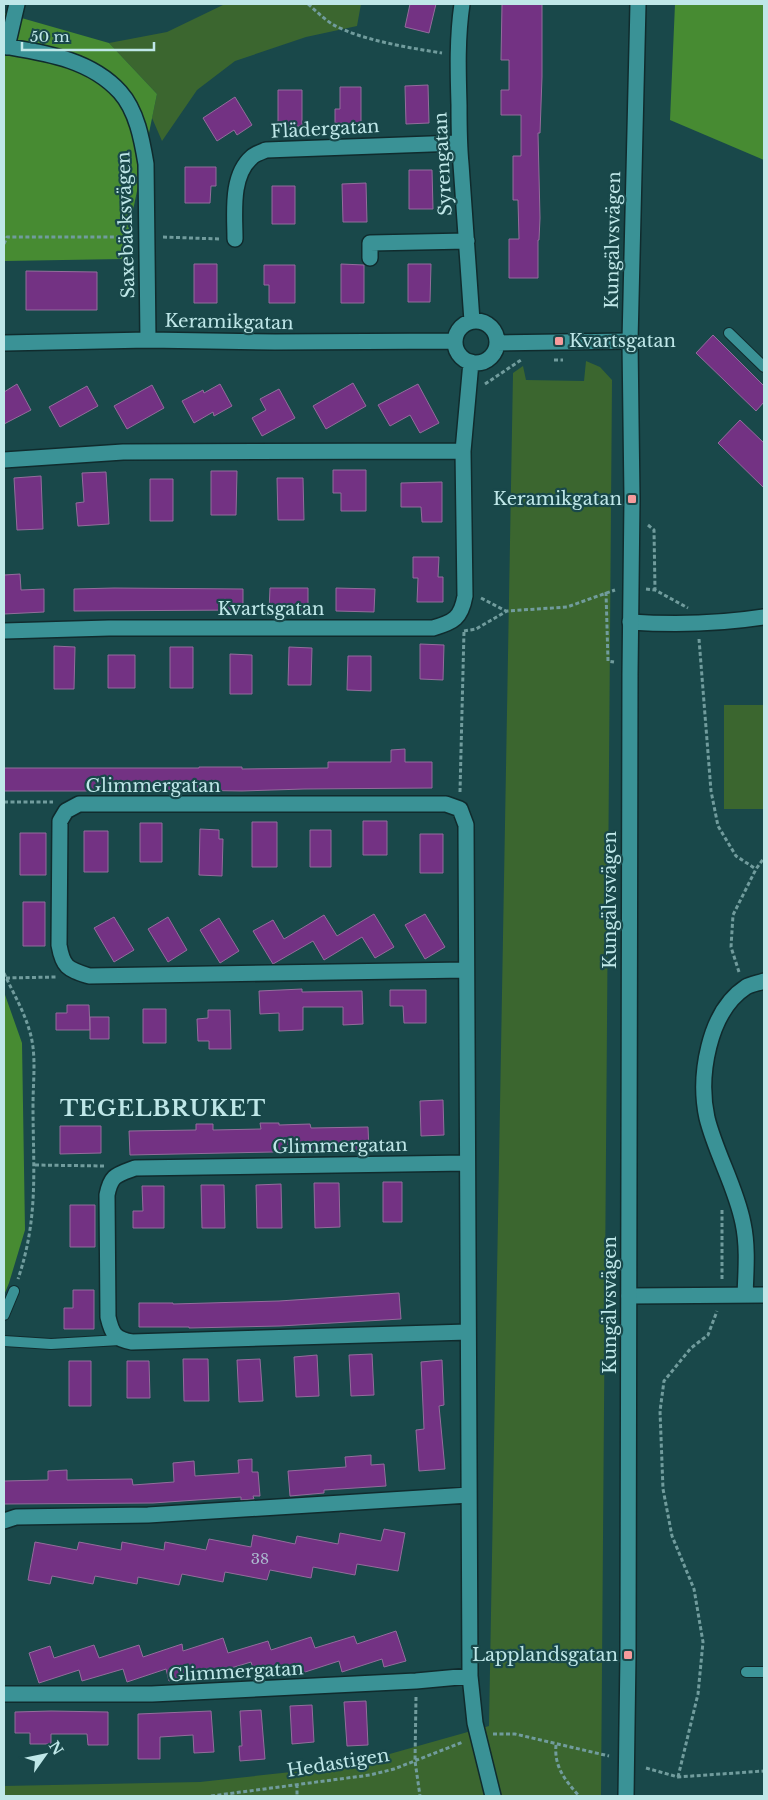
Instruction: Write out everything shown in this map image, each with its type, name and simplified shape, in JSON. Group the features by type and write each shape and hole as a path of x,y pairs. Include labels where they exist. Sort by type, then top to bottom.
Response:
{"street":[{"path":"5,46 17,4"},
{"name":"Syrengatan","path":"462,4 458,56 458,142 472,321"},
{"name":"Kungälvsvägen","path":"626,1796 630,589 632,499 630,341 638,4"},
{"name":"Saxebäcksvägen","path":"5,46 47,53 74,61 102,77 120,92 131,111 142,138 146,164 148,340"},
{"name":"Flädergatan","path":"235,240 236,194 242,170 252,156 266,150 458,142"},
{"path":"370,258 370,243 467,241"},
{"path":"472,321 488,325 493,330 497,343 496,349 488,359 476,363 463,358 458,353 455,341 459,329 464,324 472,321"},
{"name":"Keramikgatan","path":"4,343 148,340 275,342 455,341"},
{"path":"497,343 630,341"},
{"path":"463,610 465,589 463,451 471,362"},
{"path":"4,460 123,452 463,451"},
{"name":"Kvartsgatan","path":"4,632 109,628 433,628 449,624 463,610"},
{"path":"630,622 698,624 764,617"},
{"name":"Glimmergatan","path":"69,969 62,960 59,945 60,821 66,811 79,804 446,804 460,809"},
{"path":"460,809 466,825 470,1676 475,1723 493,1796"},
{"path":"69,969 89,976 466,970"},
{"path":"745,1295 747,1254 743,1222 707,1117 704,1079 708,1048 717,1020 732,1000 747,987 764,981"},
{"name":"Glimmergatan","path":"116,1175 135,1168 467,1163"},
{"path":"116,1175 109,1183 107,1196 108,1317 111,1330 120,1340 132,1342 468,1332"},
{"path":"629,1296 764,1295"},
{"path":"4,1521 16,1517 148,1515 469,1495"},
{"name":"Glimmergatan","path":"4,1694 152,1694 416,1681 470,1676"}],"lane":[{"path":"729,333 764,367"},
{"path":"4,1314 14,1291"},
{"path":"4,1341 51,1344 120,1340"},
{"path":"746,1672 764,1672"}],"path":[{"path":"308,4 332,24 350,32 410,48 458,56"},
{"path":"4,244 7,237 148,236 235,240"},
{"path":"467,394 478,394 481,387 518,361 525,359"},
{"path":"553,360 563,360"},
{"path":"648,524 654,530 655,590"},
{"path":"465,589 507,611"},
{"path":"464,632 476,629 507,611 567,607 618,589 655,590 696,613 711,791 718,826 736,856 756,869"},
{"path":"606,592 608,661 614,662"},
{"path":"460,809 463,610"},
{"path":"4,802 60,802 66,811"},
{"path":"747,987 737,969 731,947 733,915 756,869 764,858"},
{"path":"6,978 52,978 62,975 69,969"},
{"path":"4,973 29,1028 35,1056 33,1210 28,1243 14,1291"},
{"path":"35,1165 108,1166 116,1175"},
{"path":"678,1777 698,1694 703,1642 694,1589 672,1536 663,1489 660,1411 664,1381 691,1348 708,1335 723,1295 722,1277"},
{"path":"416,1681 415,1761 420,1796"},
{"path":"488,1735 497,1733 515,1734 609,1756"},
{"name":"Hedastigen","path":"211,1796 370,1776 465,1742"},
{"path":"556,1745 555,1754 561,1774 579,1796"},
{"path":"646,1768 678,1777 764,1772"},
{"path":"297,1784 297,1796"}],"green space":[{"path":"225,4 361,4 357,26 306,37 235,61 197,90 162,141 152,118 157,94 109,43 167,32"},
{"path":"675,4 764,4 764,160 670,120"},
{"path":"4,13 109,43 157,94 123,259 4,261"},
{"path":"586,361 600,367 612,380 601,1796 4,1796 4,1786 200,1782 347,1766 489,1726 513,373 523,366 526,380 584,381"},
{"path":"724,705 764,705 764,809 724,809"},
{"path":"4,992 22,1043 25,1230 4,1295"}],"building":[{"path":"410,4 436,4 429,33 405,27"},
{"path":"502,4 542,4 542,77 540,133 538,133 540,218 538,278 509,278 509,239 519,239 518,200 513,200 513,156 521,156 521,115 501,115 501,90 509,90 509,60 501,60"},
{"path":"428,85 429,123 406,124 405,86"},
{"path":"340,87 361,87 361,124 335,123 335,109 340,109"},
{"path":"278,90 302,90 302,126 278,127"},
{"path":"235,97 252,125 237,135 234,130 217,141 203,118"},
{"path":"185,167 216,167 216,186 211,186 210,203 185,203"},
{"path":"409,170 432,170 433,209 409,209"},
{"path":"366,183 367,222 343,222 342,184"},
{"path":"272,186 295,186 295,224 272,224"},
{"path":"194,264 217,264 217,303 194,303"},
{"path":"341,264 364,265 364,303 341,303"},
{"path":"408,264 431,264 430,302 408,302"},
{"path":"264,265 295,265 295,303 269,303 269,285 264,285"},
{"path":"26,271 97,272 97,310 26,310"},
{"path":"713,335 764,386 764,402 756,411 696,353"},
{"path":"353,383 366,406 326,429 313,406"},
{"path":"17,384 31,410 4,424 4,392"},
{"path":"220,384 232,406 214,416 213,412 194,423 182,401 203,390 204,393"},
{"path":"418,384 439,423 420,433 410,415 390,426 378,405"},
{"path":"152,385 164,408 127,429 114,406"},
{"path":"87,386 98,406 60,427 49,407"},
{"path":"279,389 295,418 262,436 252,418 266,410 260,399"},
{"path":"740,420 764,443 764,488 718,443"},
{"path":"333,470 366,470 366,511 341,511 341,493 333,493"},
{"path":"211,471 237,471 236,515 211,515"},
{"path":"106,472 109,524 78,526 76,503 84,502 82,473"},
{"path":"41,476 43,529 17,530 14,478"},
{"path":"277,478 303,478 304,520 278,520"},
{"path":"150,479 173,479 173,521 150,521"},
{"path":"442,482 442,522 422,522 421,507 401,507 401,483"},
{"path":"413,557 439,557 438,577 443,577 443,602 417,602 418,578 413,578"},
{"path":"20,574 21,590 44,589 44,612 4,614 4,575"},
{"path":"270,588 308,588 308,612 269,612"},
{"path":"336,588 375,589 374,612 336,611"},
{"path":"74,589 243,589 243,610 74,611"},
{"path":"420,644 444,645 443,680 420,679"},
{"path":"54,646 75,647 74,689 54,689"},
{"path":"170,647 193,647 193,688 170,688"},
{"path":"289,647 312,648 311,685 288,685"},
{"path":"230,654 252,655 252,694 230,694"},
{"path":"108,655 135,655 135,688 108,688"},
{"path":"348,656 371,656 371,691 347,690"},
{"path":"405,749 405,762 432,762 432,788 242,791 113,789 113,791 4,791 4,768 328,768 328,762 391,762 391,750"},
{"path":"363,821 387,821 387,855 363,855"},
{"path":"252,822 277,822 277,867 252,867"},
{"path":"140,823 162,823 162,862 140,862"},
{"path":"200,829 219,830 219,839 223,839 222,876 199,875"},
{"path":"310,830 331,830 331,867 310,867"},
{"path":"84,831 108,831 108,872 84,872"},
{"path":"20,833 46,833 46,875 20,875"},
{"path":"420,834 443,834 443,873 420,873"},
{"path":"23,902 45,902 45,946 23,946"},
{"path":"374,914 394,947 375,958 362,937 324,960 313,941 273,964 253,931 273,920 284,939 324,915 337,936"},
{"path":"425,914 445,947 425,959 405,925"},
{"path":"114,917 134,950 114,962 94,928"},
{"path":"168,917 187,950 168,962 148,929"},
{"path":"219,918 239,951 220,963 200,930"},
{"path":"302,989 302,992 362,991 363,1024 343,1025 343,1007 303,1007 303,1030 279,1031 279,1013 260,1014 259,991"},
{"path":"390,990 426,990 426,1023 404,1023 403,1006 390,1006"},
{"path":"67,1005 89,1005 90,1030 56,1030 56,1013 67,1013"},
{"path":"143,1009 166,1009 166,1043 143,1043"},
{"path":"208,1010 230,1010 231,1049 209,1049 209,1041 198,1041 197,1019 208,1018"},
{"path":"90,1017 109,1017 109,1039 90,1039"},
{"path":"443,1100 444,1135 421,1136 420,1101"},
{"path":"260,1123 279,1123 279,1125 310,1124 311,1128 368,1127 369,1150 130,1155 129,1131 196,1130 196,1124 213,1124 213,1130 261,1129"},
{"path":"60,1126 101,1126 101,1153 60,1154"},
{"path":"383,1182 402,1182 402,1222 383,1222"},
{"path":"314,1183 339,1183 340,1227 315,1228"},
{"path":"281,1184 282,1228 257,1228 256,1185"},
{"path":"201,1185 224,1185 225,1228 202,1228"},
{"path":"142,1186 164,1186 164,1228 133,1228 133,1211 143,1211"},
{"path":"70,1205 95,1205 95,1247 70,1247"},
{"path":"73,1290 94,1290 94,1329 64,1329 64,1308 73,1308"},
{"path":"399,1293 401,1319 280,1326 139,1327 139,1303 279,1301"},
{"path":"372,1354 374,1395 351,1396 349,1355"},
{"path":"317,1355 319,1396 296,1397 294,1357"},
{"path":"183,1359 208,1359 209,1401 184,1401"},
{"path":"260,1359 263,1401 239,1402 237,1360"},
{"path":"442,1360 444,1405 439,1406 445,1469 419,1471 416,1430 424,1429 421,1362"},
{"path":"69,1361 91,1361 91,1406 69,1406"},
{"path":"127,1361 149,1361 150,1398 127,1398"},
{"path":"371,1455 371,1465 384,1464 386,1486 324,1490 324,1493 290,1496 288,1471 346,1467 345,1457"},
{"path":"252,1459 252,1472 258,1472 260,1496 253,1496 254,1499 241,1500 241,1497 153,1503 4,1504 4,1481 48,1480 48,1471 67,1470 67,1480 132,1479 133,1485 174,1482 173,1463 194,1461 195,1476 239,1473 238,1460"},
{"path":"384,1529 405,1533 398,1571 357,1564 355,1575 313,1567 311,1578 270,1570 267,1580 225,1572 223,1582 182,1574 179,1585 138,1577 137,1584 95,1576 93,1584 52,1576 50,1584 28,1580 35,1542 77,1550 79,1542 121,1550 122,1542 164,1550 165,1542 206,1550 209,1539 251,1547 253,1535 295,1544 297,1536 338,1544 340,1533 381,1541"},
{"path":"396,1631 406,1661 384,1667 382,1659 342,1672 339,1661 299,1674 296,1664 256,1677 251,1662 211,1674 209,1668 169,1681 166,1669 127,1682 123,1669 82,1681 79,1670 39,1683 29,1653 50,1646 54,1658 94,1645 99,1658 139,1645 143,1657 182,1644 183,1651 223,1638 228,1653 268,1641 271,1650 311,1637 315,1648 354,1636 357,1644"},
{"path":"366,1701 368,1745 347,1746 344,1702"},
{"path":"312,1705 314,1742 292,1744 290,1706"},
{"path":"261,1710 265,1759 240,1761 239,1746 242,1746 240,1711"},
{"path":"211,1711 214,1752 194,1753 193,1735 160,1737 160,1759 138,1759 138,1714"},
{"path":"15,1712 108,1712 108,1745 88,1745 87,1734 51,1734 51,1744 30,1744 30,1733 15,1733"}],"place":[{"name":"Kvartsgatan","path":"559,341"},
{"name":"Keramikgatan","path":"632,499"},
{"name":"Lapplandsgatan","path":"628,1655"}],"district":[{"name":"TEGELBRUKET","path":"163,1108"}]}
